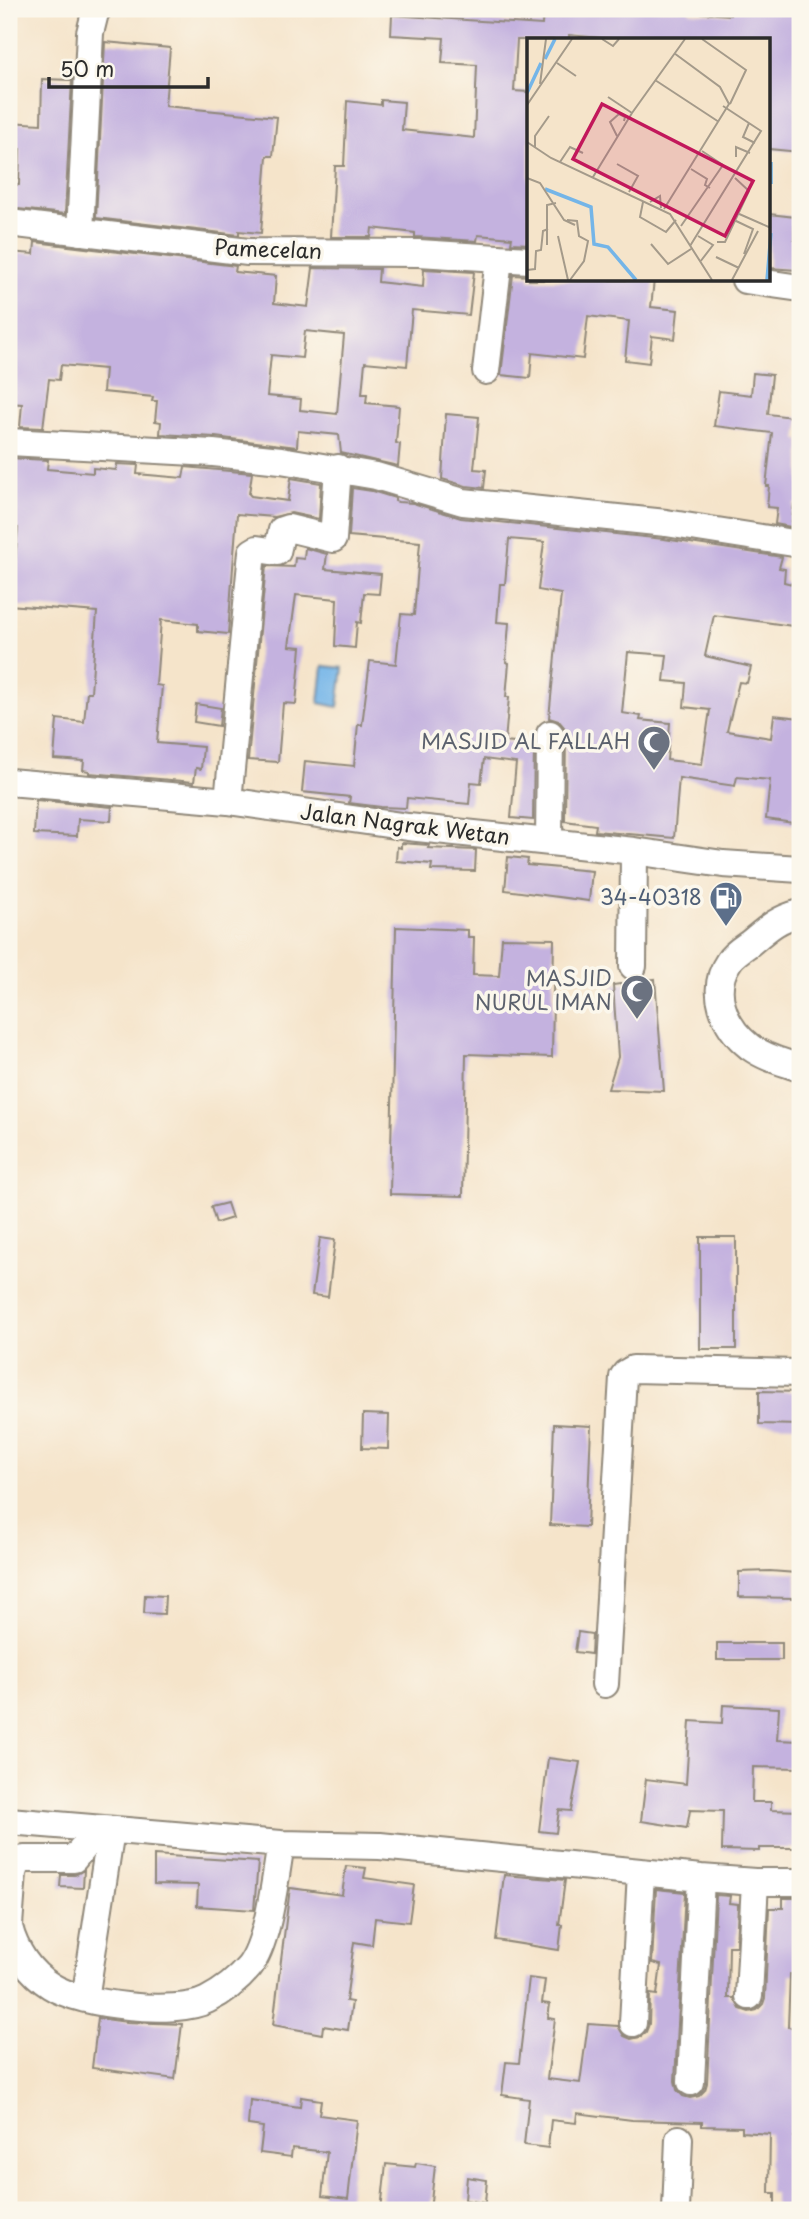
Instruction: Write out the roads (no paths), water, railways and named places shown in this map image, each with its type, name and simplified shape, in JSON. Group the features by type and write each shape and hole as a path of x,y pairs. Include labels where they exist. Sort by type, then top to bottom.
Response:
{"street":[{"path":"80,232 90,33 98,9"},
{"name":"Pamecelan","path":"9,223 248,252 419,253 527,260"},
{"path":"486,370 499,258"},
{"path":"759,282 800,288"},
{"path":"9,442 213,453 338,468 376,476 463,502 666,523 800,544"},
{"path":"228,801 252,552 257,549 277,552 282,530 288,528 333,539 338,468"},
{"path":"549,842 550,734"},
{"name":"Jalan Nagrak Wetan","path":"9,782 228,801 408,827 634,851 723,864 800,869"},
{"path":"633,966 634,851"},
{"path":"800,913 777,920 729,960 720,995 728,1023 744,1041 763,1054 800,1068"},
{"path":"605,1684 625,1373 633,1369 800,1373"},
{"path":"9,1822 281,1844 380,1846 701,1878 800,1882"},
{"path":"104,1829 74,1859 17,1861 13,1873 9,1926 12,1941 32,1970 61,1992 85,1999 146,2007 167,2008 206,2001 234,1983 255,1959 262,1943 281,1844"},
{"path":"85,1999 104,1829"},
{"path":"634,2022 641,1872"},
{"path":"691,2082 701,1878"},
{"path":"749,1996 755,1882"},
{"path":"677,2210 679,2139"}],"water":[{"path":"323,666 343,668 338,707 319,703"}],"place":[{"name":"MASJID AL FALLAH","path":"654,772"},
{"name":"34-40318","path":"726,928"},
{"name":"MASJID NURUL IMAN","path":"637,1021"}]}
